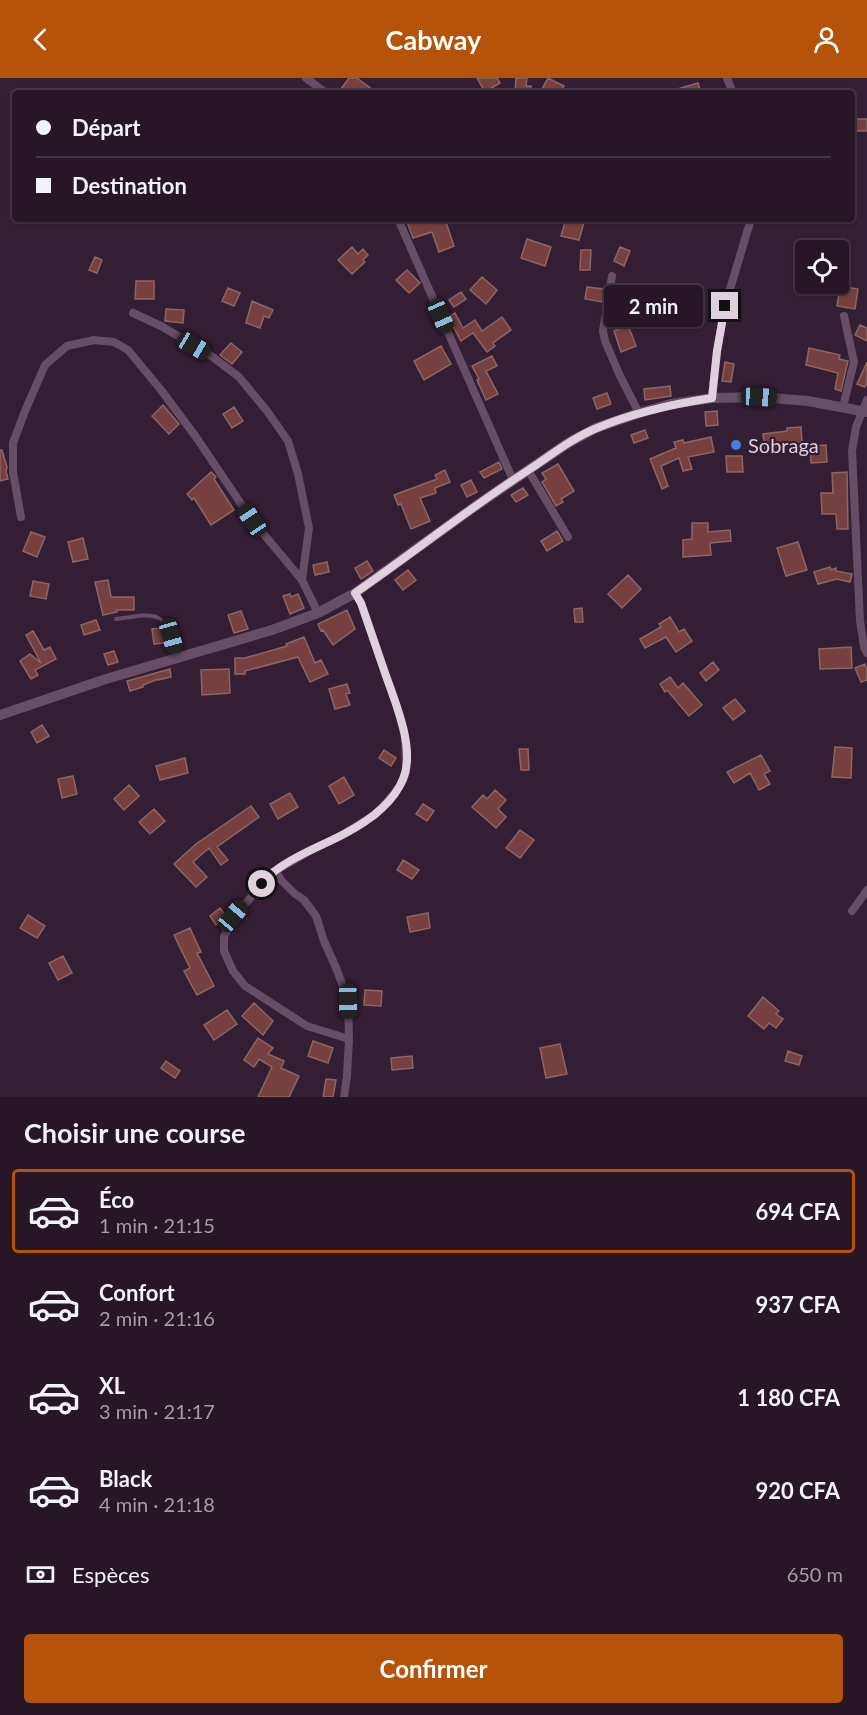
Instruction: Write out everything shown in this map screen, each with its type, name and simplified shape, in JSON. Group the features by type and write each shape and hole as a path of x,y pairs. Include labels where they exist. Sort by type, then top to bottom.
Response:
{"street":[{"path":"306,78 322,90"},
{"path":"399,222 513,480"},
{"path":"712,398 725,306 750,222"},
{"path":"612,276 603,331 620,376 639,413"},
{"path":"133,313 161,326 210,355 239,377 288,441 298,474 309,528 302,580"},
{"path":"843,407 854,362 844,316"},
{"path":"21,517 13,472 14,443 45,364 67,346 94,340 114,342 128,350 196,437 252,520 302,580 318,613"},
{"path":"0,716 106,679 272,630 318,613 355,593 513,480 568,443 596,428 671,404 712,398 779,398 865,411"},
{"path":"867,400 865,411 856,427 852,451 860,621 867,653"},
{"path":"528,470 568,537"},
{"path":"349,1039 307,1026 244,986 232,971 224,951 224,937 233,916 275,871 376,814 403,781 406,771 405,737 361,603 355,593"},
{"path":"275,871 294,893 304,900 316,916 348,1001 348,1076 344,1097"},
{"path":"852,911 867,890"}],"lane":[{"path":"116,619 146,615 161,619 171,636 177,658"}],"building":[{"path":"349,78 357,78 373,90 357,89 340,90"},
{"path":"477,78 497,78 500,83 484,90"},
{"path":"516,78 527,78 526,86 531,86 530,90 515,90"},
{"path":"548,78 564,86 562,90 542,89"},
{"path":"698,83 700,90 674,90"},
{"path":"855,119 867,119 867,131 855,131"},
{"path":"407,222 446,222 454,246 439,252 432,232 413,238"},
{"path":"565,222 584,222 579,240 561,236"},
{"path":"527,239 551,247 545,266 521,258"},
{"path":"352,247 358,254 363,249 368,255 363,260 365,262 352,274 338,260"},
{"path":"620,247 630,251 624,266 614,261"},
{"path":"581,250 591,250 590,270 580,270"},
{"path":"95,257 102,260 97,273 89,270"},
{"path":"407,270 420,283 409,293 396,280"},
{"path":"482,277 497,290 486,304 470,290"},
{"path":"136,281 154,281 154,299 135,299"},
{"path":"587,287 604,289 602,302 585,299"},
{"path":"228,288 240,293 234,306 222,301"},
{"path":"634,288 636,310 619,312 616,291"},
{"path":"849,288 858,289 855,309 837,306 839,294 849,294"},
{"path":"461,292 466,299 454,307 449,300"},
{"path":"252,301 273,310 269,318 264,316 260,328 246,323"},
{"path":"166,309 184,310 183,323 165,321"},
{"path":"455,313 463,328 475,320 482,331 502,317 511,330 493,343 495,346 487,352 473,333 461,341 448,317"},
{"path":"628,325 636,346 621,352 614,331"},
{"path":"860,325 867,328 867,341 855,335"},
{"path":"231,343 242,352 232,364 220,355"},
{"path":"441,346 451,364 424,380 414,361"},
{"path":"809,348 840,355 839,359 848,361 841,391 835,389 838,373 806,365"},
{"path":"492,356 497,366 486,371 498,394 486,400 472,366"},
{"path":"725,362 734,364 731,382 722,381"},
{"path":"867,362 867,383 865,387 857,384"},
{"path":"670,386 671,396 645,400 644,389"},
{"path":"607,393 611,404 597,409 593,398"},
{"path":"163,405 179,424 169,434 152,416"},
{"path":"234,407 243,421 232,428 223,414"},
{"path":"717,411 718,425 706,426 705,412"},
{"path":"801,427 802,442 776,445 776,447 765,449 763,434"},
{"path":"645,430 648,438 634,443 631,435"},
{"path":"711,437 714,452 688,457 692,469 683,471 679,458 661,466 668,486 662,489 650,459 676,448 674,442 683,440 684,443"},
{"path":"826,445 827,462 811,463 810,446"},
{"path":"0,450 2,450 7,467 8,479 0,481"},
{"path":"726,456 742,456 743,472 727,472"},
{"path":"499,462 502,469 484,478 480,472"},
{"path":"558,464 574,491 561,499 563,502 556,506 542,482 546,479 542,473"},
{"path":"445,470 450,482 435,488 436,493 420,498 430,521 411,529 401,504 398,505 394,495 437,479 435,475"},
{"path":"211,472 234,510 211,525 194,498 192,500 187,494"},
{"path":"847,472 848,529 837,529 836,514 822,514 821,493 833,493 832,473"},
{"path":"471,480 477,492 467,497 461,485"},
{"path":"523,488 528,495 516,502 511,495"},
{"path":"692,523 708,523 708,532 730,530 731,541 710,543 711,555 683,557 683,540 692,539"},
{"path":"557,531 563,541 547,551 541,541"},
{"path":"31,532 45,537 37,557 23,551"},
{"path":"83,538 88,559 73,562 68,542"},
{"path":"798,542 807,570 786,576 777,548"},
{"path":"367,561 373,571 361,579 355,568"},
{"path":"327,562 329,572 315,575 313,565"},
{"path":"830,567 831,570 836,568 836,571 852,574 850,582 837,579 818,584 814,572"},
{"path":"408,570 416,580 403,590 395,580"},
{"path":"628,575 641,589 622,608 608,594"},
{"path":"108,580 111,597 134,597 134,610 117,610 117,612 103,615 95,582"},
{"path":"33,581 49,584 46,599 30,596"},
{"path":"290,594 291,597 298,594 304,608 290,614 283,596"},
{"path":"582,608 583,622 575,622 574,609"},
{"path":"347,610 355,629 333,645 318,624"},
{"path":"241,611 248,629 234,633 228,615"},
{"path":"670,617 679,632 684,629 692,641 676,652 666,637 645,648 640,639 661,627 659,624"},
{"path":"96,620 100,630 84,635 81,625"},
{"path":"162,628 164,643 154,644 152,629"},
{"path":"33,631 44,650 50,647 56,659 35,670 38,675 31,679 20,661 30,654 41,663 26,635"},
{"path":"304,637 315,663 321,660 328,674 310,682 298,657 245,671 245,674 235,674 235,658 245,658 287,646 286,644"},
{"path":"851,647 852,668 820,669 819,649"},
{"path":"114,651 118,662 108,665 104,654"},
{"path":"713,662 719,670 706,681 700,673"},
{"path":"865,664 867,680 861,682 855,668"},
{"path":"170,669 171,677 158,679 130,691 127,681"},
{"path":"229,669 230,693 202,695 201,670"},
{"path":"670,677 678,688 683,683 702,705 689,716 660,684"},
{"path":"347,684 350,693 346,694 350,705 335,709 329,689"},
{"path":"735,699 745,711 733,720 723,708"},
{"path":"42,725 49,736 37,743 31,732"},
{"path":"835,747 852,748 851,778 832,777"},
{"path":"519,749 528,749 529,770 521,770"},
{"path":"384,750 396,758 391,766 379,758"},
{"path":"761,755 770,771 764,774 770,784 759,790 750,773 734,783 727,772"},
{"path":"185,758 188,773 160,780 156,766"},
{"path":"73,776 77,794 62,798 58,779"},
{"path":"344,777 354,795 339,804 329,786"},
{"path":"129,785 139,796 124,810 114,799"},
{"path":"495,790 506,800 498,809 506,817 496,828 472,807 483,795 487,799"},
{"path":"290,793 298,807 278,819 270,804"},
{"path":"423,804 434,811 427,821 416,814"},
{"path":"251,806 259,817 217,847 228,860 221,865 209,848 193,862 207,877 196,887 174,864 196,844"},
{"path":"154,809 165,821 150,834 139,822"},
{"path":"520,830 534,840 520,858 506,848"},
{"path":"403,860 419,870 412,879 397,870"},
{"path":"220,908 227,917 216,925 210,916"},
{"path":"428,913 430,928 410,932 407,917"},
{"path":"28,915 45,926 37,938 20,928"},
{"path":"190,928 201,952 197,953 214,986 197,995 184,971 190,968 174,935"},
{"path":"63,956 72,973 58,980 49,963"},
{"path":"365,990 382,991 381,1006 364,1005"},
{"path":"763,997 779,1011 776,1014 783,1019 776,1028 769,1023 764,1029 748,1016"},
{"path":"254,1003 273,1021 263,1035 242,1016"},
{"path":"227,1010 237,1024 214,1040 204,1025"},
{"path":"258,1038 273,1048 268,1054 284,1061 281,1068 299,1076 289,1097 258,1097 272,1067 259,1059 254,1067 244,1060"},
{"path":"313,1041 333,1048 328,1063 308,1056"},
{"path":"560,1044 567,1074 546,1078 540,1048"},
{"path":"788,1051 802,1056 799,1065 785,1061"},
{"path":"412,1056 413,1068 392,1070 391,1058"},
{"path":"166,1061 180,1071 175,1078 161,1068"},
{"path":"326,1079 336,1080 333,1097 323,1097"}],"place":[{"name":"Sobraga","path":"736,445"}],"route":[{"path":"262,884 275,871 376,814 403,781 406,771 405,737 361,603 355,593 568,443 596,428 647,410 712,398 725,306"}]}
